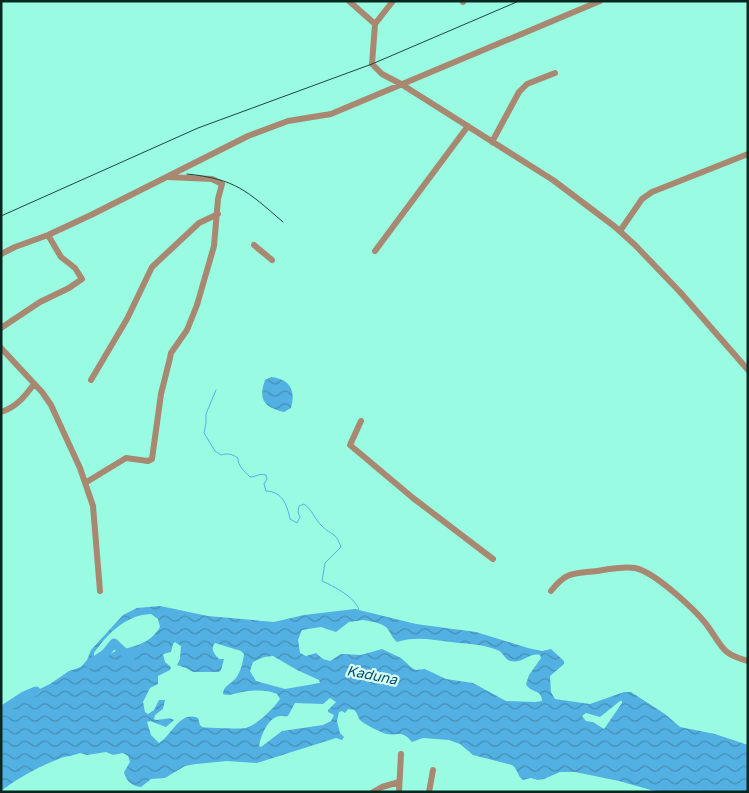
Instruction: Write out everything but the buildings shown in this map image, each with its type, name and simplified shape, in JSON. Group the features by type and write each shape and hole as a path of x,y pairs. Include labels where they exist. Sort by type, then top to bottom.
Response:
{"street":[{"path":"349,1 376,24"},
{"path":"393,1 376,24 372,64 382,74 401,84 560,185 620,231 635,244 680,292 748,370"},
{"path":"1,254 48,235 248,136 288,121 331,114 600,1"},
{"path":"492,142 519,92 527,84 555,73"},
{"path":"375,251 468,126"},
{"path":"620,231 642,199 652,192 748,154"},
{"path":"85,483 126,458 148,461 152,459 161,394 171,353 187,330 197,305 214,246 218,199 222,184 219,181 192,177 166,177"},
{"path":"91,380 127,319 152,267 199,223 218,214"},
{"path":"1,328 40,302 69,288 82,279 75,268 62,257 48,235"},
{"path":"254,245 272,260"},
{"path":"1,348 51,405 85,483 93,506 100,591"},
{"path":"1,412 11,409 21,401 34,384"},
{"path":"361,421 350,445 413,498 493,560"},
{"path":"551,591 561,578 574,574 636,568 659,580 708,627 719,645 733,657 748,661"},
{"path":"399,792 401,754"},
{"path":"429,792 433,770"},
{"path":"373,792 399,782"}],"water":[{"path":"271,377 283,380 290,386 292,391 291,408 284,412 272,408 264,402 263,387 265,380"},
{"path":"160,606 208,616 274,622 304,615 355,609 416,624 476,632 542,651 551,649 564,661 564,664 550,676 551,692 555,699 590,704 624,692 631,692 665,714 680,727 715,734 748,745 748,792 658,792 619,781 575,772 560,772 538,780 531,778 523,780 512,765 473,755 460,744 449,740 423,738 412,742 401,734 386,734 364,723 354,710 348,709 345,713 339,712 337,721 340,733 344,737 342,740 336,738 257,763 227,761 185,766 165,778 151,779 141,787 135,786 126,778 124,772 130,762 128,756 123,753 113,755 106,752 87,755 80,753 61,758 38,768 1,791 1,712 69,671 81,667 87,660 91,650 123,615 137,608","holes":["151,614 158,619 160,627 151,638 141,644 103,657 94,658 94,653 109,635 134,617","363,620 385,626 397,642 410,639 424,639 480,645 501,652 511,661 540,655 541,658 529,675 526,684 540,695 542,701 506,701 473,683 446,679 425,669 416,670 401,658 382,649 361,655 341,654 330,661 323,659 316,653 306,656 300,653 298,640 302,630 321,627 336,632 349,622","175,642 181,646 180,659 177,665 193,672 219,672 221,670 224,659 219,659 214,653 213,647 215,643 241,651 244,654 239,672 236,678 223,691 223,694 263,691 273,692 280,699 265,716 246,728 202,727 198,718 186,717 159,743 151,735 147,722 150,721 166,727 174,720 154,719 155,715 163,709 165,700 159,700 154,710 148,714 145,712 143,702 150,688 158,684 158,676 170,670 171,667 165,662 163,654 171,652","273,656 319,680 320,683 285,689 256,681 250,671 253,662 264,657","330,698 336,702 328,710 328,712 334,715 331,721 323,725 282,731 261,747 259,746 269,722 278,716 288,716 295,703 323,704","622,701 604,729 593,722 586,721 582,716 586,713 600,717"]}],"waterway":[{"path":"216,390 206,414 204,433 215,451 221,455 230,454 238,458 240,466 250,477 261,474 266,475 267,479 264,484 266,491 276,494 283,500 290,519 297,523 300,517 298,512 299,506 304,504 320,524 335,536 341,547 325,563 322,581 349,597 359,610"},
{"name":"Kaduna","path":"90,664 105,654 114,643 130,658"},
{"name":"Kaduna","path":"1,711 24,696 36,691"}],"railway":[{"path":"1,216 198,128 372,64 519,1"},
{"path":"187,174 218,179 240,188 283,222"}]}
